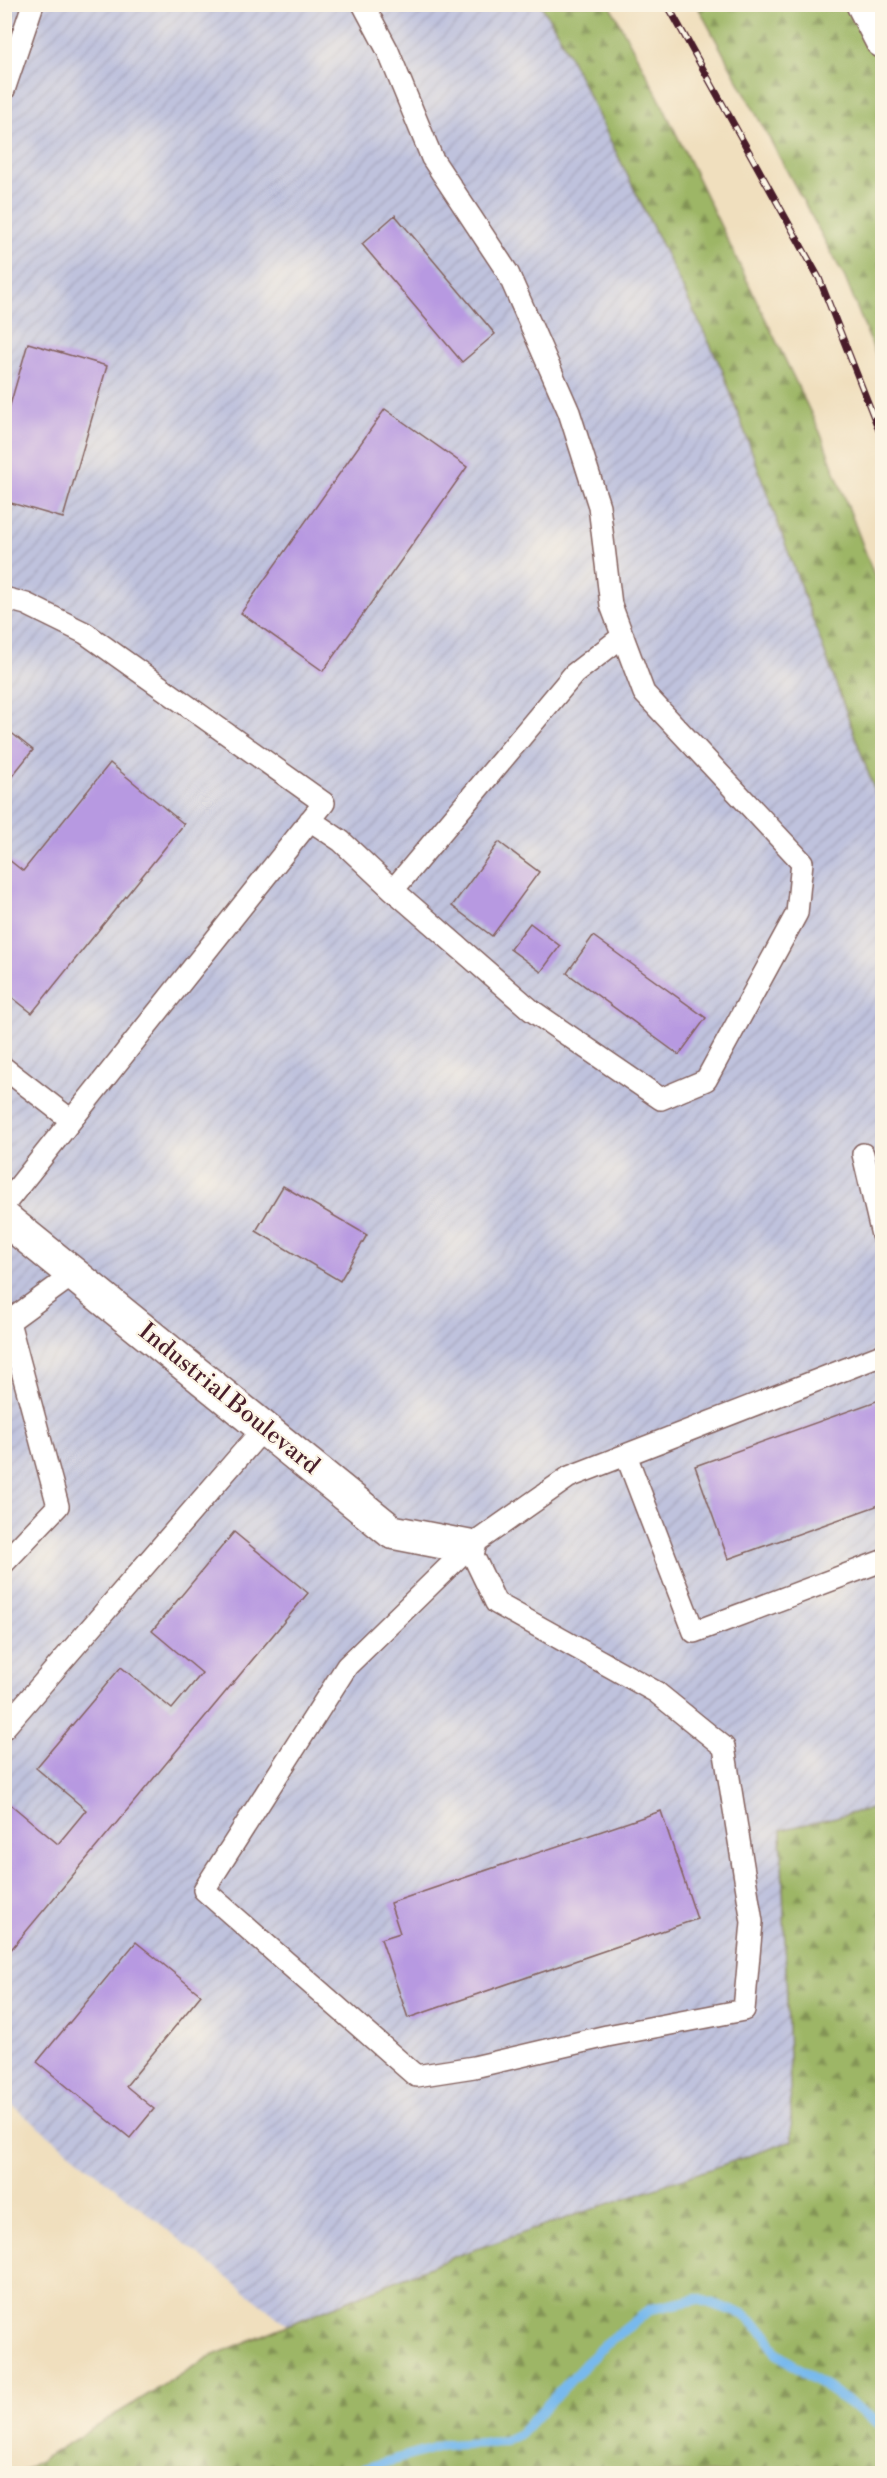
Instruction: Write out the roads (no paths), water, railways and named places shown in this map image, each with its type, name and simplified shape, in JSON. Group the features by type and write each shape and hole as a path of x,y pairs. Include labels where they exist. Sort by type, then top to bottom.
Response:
{"street":[{"path":"863,4 882,41"},
{"name":"Industrial Boulevard","path":"4,1218 392,1532 469,1547"}],"lane":[{"path":"4,90 33,4"},
{"path":"310,820 341,841 393,890 531,1010 661,1100 706,1080 797,913 802,862 644,693 611,605 598,506 569,412 508,273 432,158 388,51 363,4"},
{"path":"4,598 26,604 85,633 324,803 4,1205"},
{"path":"393,890 574,674 623,636"},
{"path":"4,1068 72,1120"},
{"path":"863,1154 882,1235"},
{"path":"4,1563 58,1506 7,1324 74,1274"},
{"path":"469,1547 496,1603 657,1692 724,1747 752,1922 744,2010 607,2036 474,2067 416,2076 204,1890 347,1666 469,1547 569,1477 882,1355"},
{"path":"4,1728 264,1428"},
{"path":"626,1455 694,1632 882,1561"}],"waterway":[{"path":"347,2474 444,2445 503,2442 520,2434 599,2350 651,2309 698,2299 743,2314 766,2334 776,2353 882,2425"}],"railway":[{"path":"667,4 819,278 882,438"}]}
